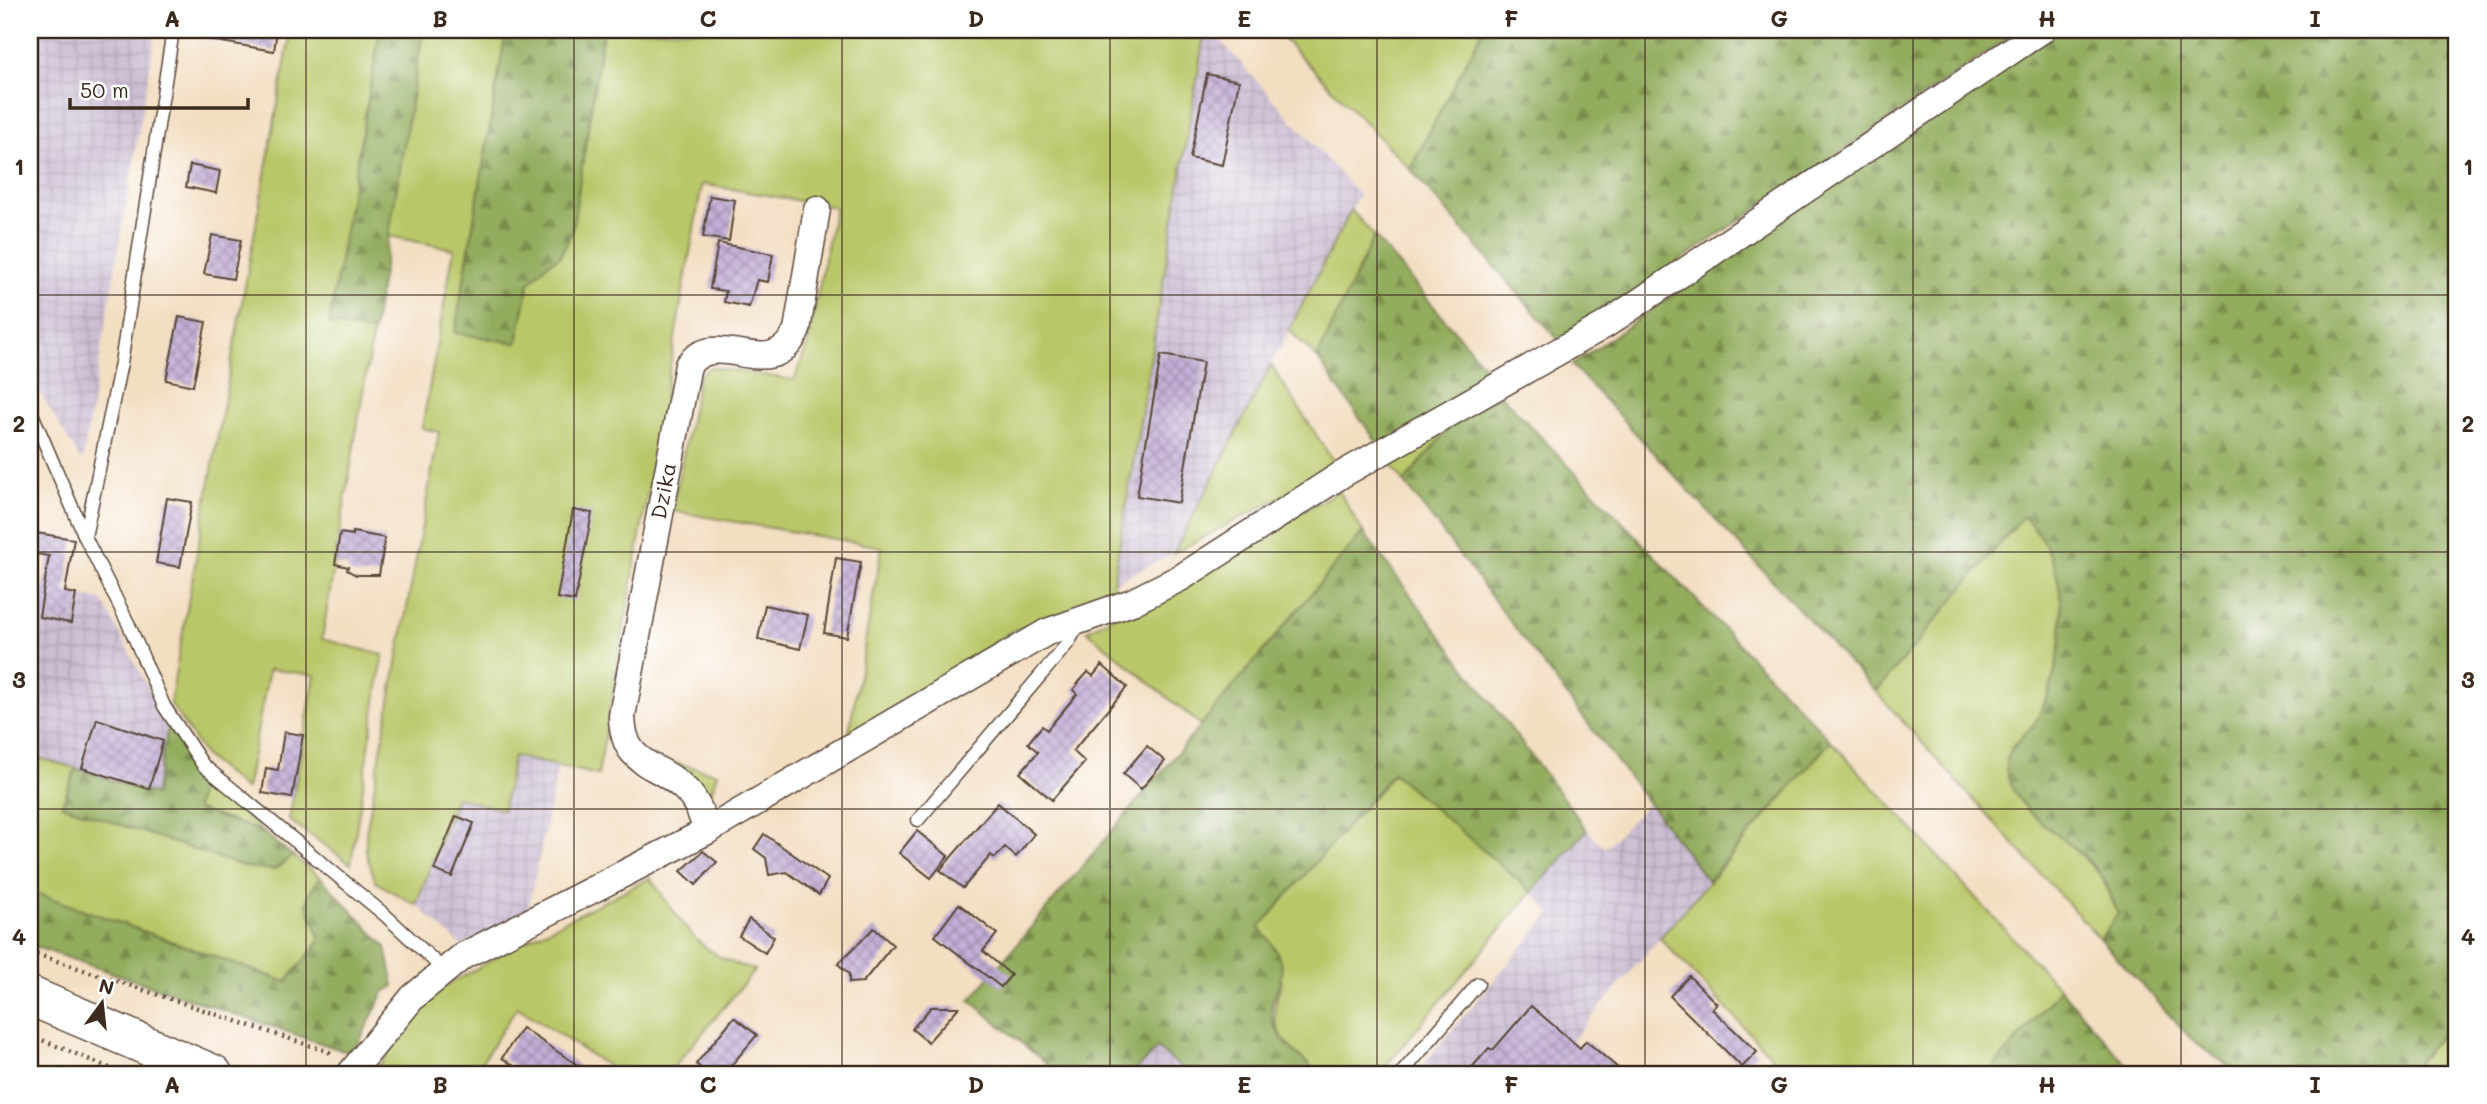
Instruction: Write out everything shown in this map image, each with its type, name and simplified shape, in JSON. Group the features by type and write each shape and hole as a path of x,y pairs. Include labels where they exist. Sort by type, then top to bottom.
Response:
{"main road":[{"path":"30,996 213,1074"}],"street":[{"path":"343,1069 413,997 463,956 706,831 1047,632 1083,617 1132,602 1182,577 1341,475 1605,325 2042,30"},
{"name":"Dzika","path":"706,831 700,808 686,789 636,758 625,738 622,716 688,365 696,355 714,349 773,355 785,351 797,330 817,209"}],"lane":[{"path":"85,537 121,363 173,30"},
{"path":"30,408 85,537 128,623 164,706 203,765 385,915 445,971"},
{"path":"918,820 1069,643 1083,617"},
{"path":"1401,1074 1478,984"}],"path":[{"path":"30,952 329,1052 343,1069"},
{"path":"30,1035 124,1074"}],"shaded area":[{"path":"30,30 156,30 82,462 30,377"},
{"path":"1205,30 1211,30 1359,195 1174,553 1112,584"},
{"path":"51,590 102,600 168,726 155,795 30,756 30,671 39,617"},
{"path":"513,755 558,766 528,909 462,946 416,905 456,796"},
{"path":"1649,803 1708,881 1543,1074 1415,1074 1551,913 1532,892 1587,830 1605,848"},
{"path":"1157,1048 1190,1074 1132,1074"}],"green space":[{"path":"291,30 380,30 329,323 373,332 322,639 383,655 351,864 289,820 315,675 269,669 246,790 205,756 170,703"},
{"path":"380,30 423,30 373,332 329,324"},
{"path":"423,30 506,30 455,332 517,343 529,283 545,266 560,256 572,232 603,30 1205,30 1110,602 1014,630 848,738 882,547 672,511 699,375 710,367 794,380 808,343 835,207 702,184 598,775 513,756 503,810 456,797 416,905 376,882 366,853 366,833 439,432 422,428 454,249 388,236"},
{"path":"506,30 603,30 572,232 560,256 545,266 529,283 517,343 455,333"},
{"path":"1275,30 1483,30 1410,169"},
{"path":"1483,30 2020,30 1560,342 1410,169"},
{"path":"2057,30 2457,30 2457,1017 2407,1074 2241,1074 2196,1044 2100,939 2118,914 2104,879 2077,850 2035,817 2013,790 2007,774 2008,756 2035,723 2049,691 2061,638 2059,585 2052,560 2040,537 2023,516 1876,692 1572,365"},
{"path":"1351,210 1374,236 1317,358 1289,330"},
{"path":"1374,236 1496,380 1379,445 1317,358"},
{"path":"1271,365 1337,467 1174,553"},
{"path":"1501,395 1831,741 1708,881 1404,482 1461,414"},
{"path":"1461,414 1404,482 1387,459"},
{"path":"1339,491 1363,532 1201,725 1087,631"},
{"path":"2023,515 2040,536 2052,559 2062,611 2061,638 2049,691 2039,716 2011,748 2027,810 2063,838 2101,875 2118,914 2100,939 1876,692"},
{"path":"1363,532 1587,830 1532,892 1393,773 1259,928 1280,960 1281,972 1272,1013 1275,1026 1289,1046 1319,1074 1190,1074 1157,1048 1132,1074 1059,1074 970,1000"},
{"path":"168,726 202,776 196,809 263,832 293,856 274,870 245,867 62,805 76,768 155,795"},
{"path":"1831,741 2060,989 1988,1074 1788,1074 1660,938"},
{"path":"30,756 76,768 62,805 274,870 293,856 320,877 312,889 307,905 315,922 319,942 286,982 33,892 30,902"},
{"path":"645,756 717,773 711,795"},
{"path":"1394,773 1532,892 1379,1074 1319,1074 1280,1034 1275,1012 1276,998 1282,982 1258,928"},
{"path":"202,776 263,832 196,809"},
{"path":"320,877 386,947 394,986 384,992 353,1054 30,945 30,902 33,892 286,982 319,942 315,922 307,905 312,889"},
{"path":"650,878 683,924 705,947 735,964 755,970 668,1074 620,1074 517,1007 474,1074 373,1074 434,993 521,943"},
{"path":"2060,989 2135,1074 1988,1074"},
{"path":"2457,1017 2457,1074 2407,1074"}],"building":[{"path":"211,30 277,30 274,51 210,40"},
{"path":"1207,74 1239,81 1222,165 1190,158"},
{"path":"190,165 220,171 216,193 186,187"},
{"path":"710,196 735,200 729,241 703,237"},
{"path":"212,235 241,240 233,279 204,274"},
{"path":"718,243 773,254 768,282 757,280 749,307 724,302 726,291 710,289"},
{"path":"179,317 206,322 193,386 166,380"},
{"path":"1161,355 1203,362 1179,503 1137,496"},
{"path":"167,498 192,502 180,567 156,563"},
{"path":"573,510 592,513 575,601 557,598"},
{"path":"30,532 74,539 65,592 76,594 71,623 39,617 49,556 30,553"},
{"path":"353,532 385,538 379,575 356,575 347,570 348,567 335,564 340,533 353,535"},
{"path":"836,558 861,562 847,637 824,633"},
{"path":"765,605 808,615 800,649 758,639"},
{"path":"1102,665 1127,687 1073,751 1085,762 1052,800 1020,773 1038,752 1028,743 1042,726 1047,730 1077,694 1073,690 1088,672 1093,676"},
{"path":"97,719 163,741 149,789 82,768"},
{"path":"284,732 303,735 292,798 262,793 266,768 278,770"},
{"path":"1147,746 1165,761 1141,789 1123,774"},
{"path":"998,803 1034,834 1016,857 1005,847 995,858 991,855 963,888 940,870"},
{"path":"456,816 474,823 452,877 434,870"},
{"path":"917,831 948,856 931,878 899,853"},
{"path":"764,834 828,879 819,895 787,872 769,875 766,858 754,849"},
{"path":"703,851 717,862 696,885 681,871"},
{"path":"959,904 997,934 983,951 1011,975 1001,987 935,936"},
{"path":"749,919 774,937 765,953 739,936"},
{"path":"874,928 893,945 863,982 849,983 849,974 838,964"},
{"path":"1689,976 1717,1004 1712,1009 1757,1052 1742,1067 1670,996"},
{"path":"1531,1006 1580,1048 1586,1041 1625,1074 1466,1074 1489,1048 1493,1050"},
{"path":"931,1007 959,1007 928,1042 912,1029"},
{"path":"734,1017 757,1035 724,1074 708,1074 696,1064"},
{"path":"522,1028 591,1074 526,1074 502,1058"}]}
